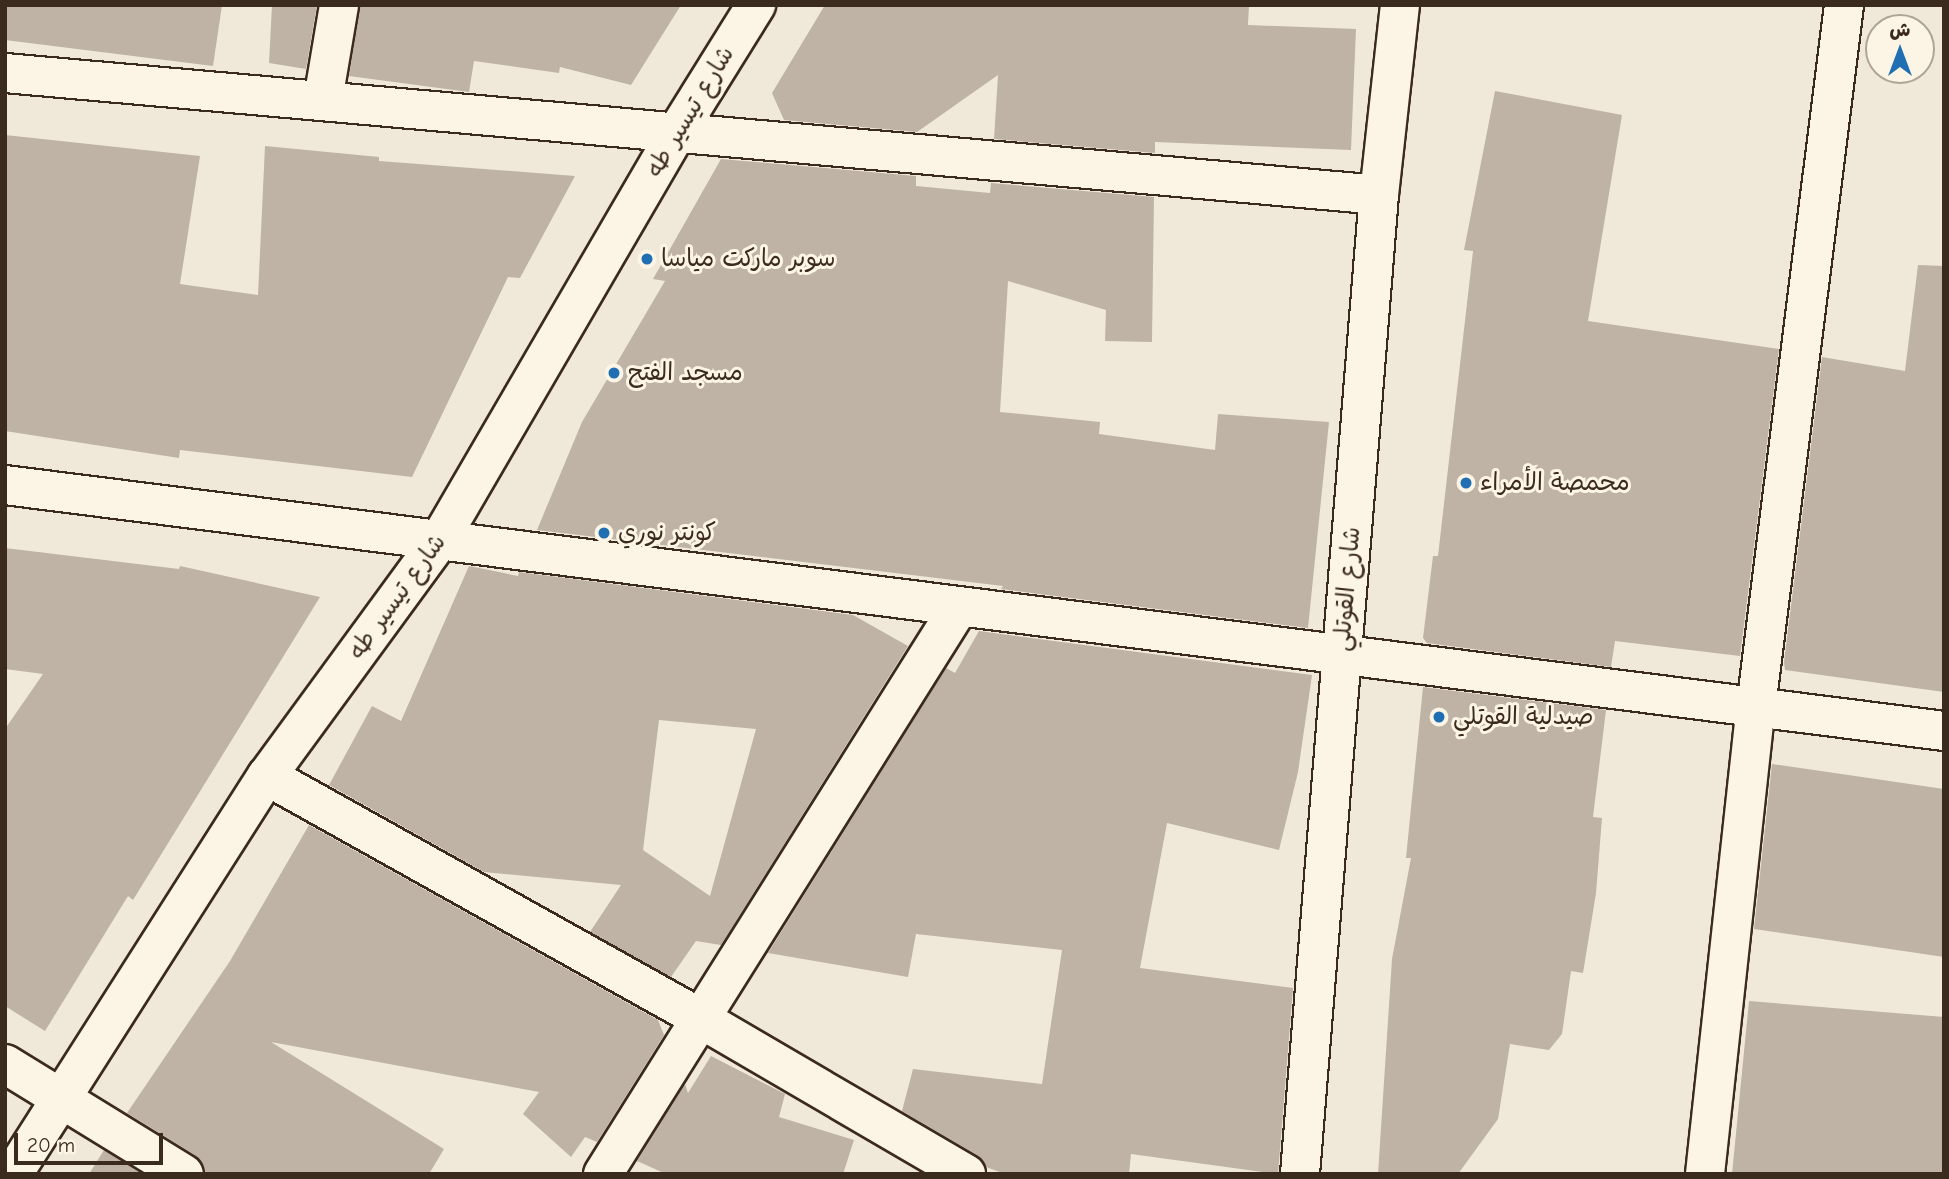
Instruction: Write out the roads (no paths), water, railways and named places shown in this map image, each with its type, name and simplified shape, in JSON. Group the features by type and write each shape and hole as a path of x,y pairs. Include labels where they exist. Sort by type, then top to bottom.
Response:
{"street":[{"path":"323,100 339,5"},
{"name":"شارع تيسير طه","path":"13,1174 267,776 439,541 677,132 756,5"},
{"name":"شارع القوتلي","path":"1300,1174 1378,195 1399,5"},
{"path":"1705,1174 1756,707 1844,5"},
{"path":"5,73 1378,195"},
{"path":"5,485 959,607 1343,651 1944,731"},
{"path":"603,1174 959,607"},
{"path":"267,776 701,1018 967,1174"},
{"path":"5,1064 184,1174"}],"place":[{"name":"سوبر ماركت مياسا","path":"647,259"},
{"name":"مسجد الفتح","path":"614,373"},
{"name":"محمصة الأمراء","path":"1466,483"},
{"name":"كونتر نوري","path":"604,533"},
{"name":"صيدلية القوتلي","path":"1439,717"}]}
